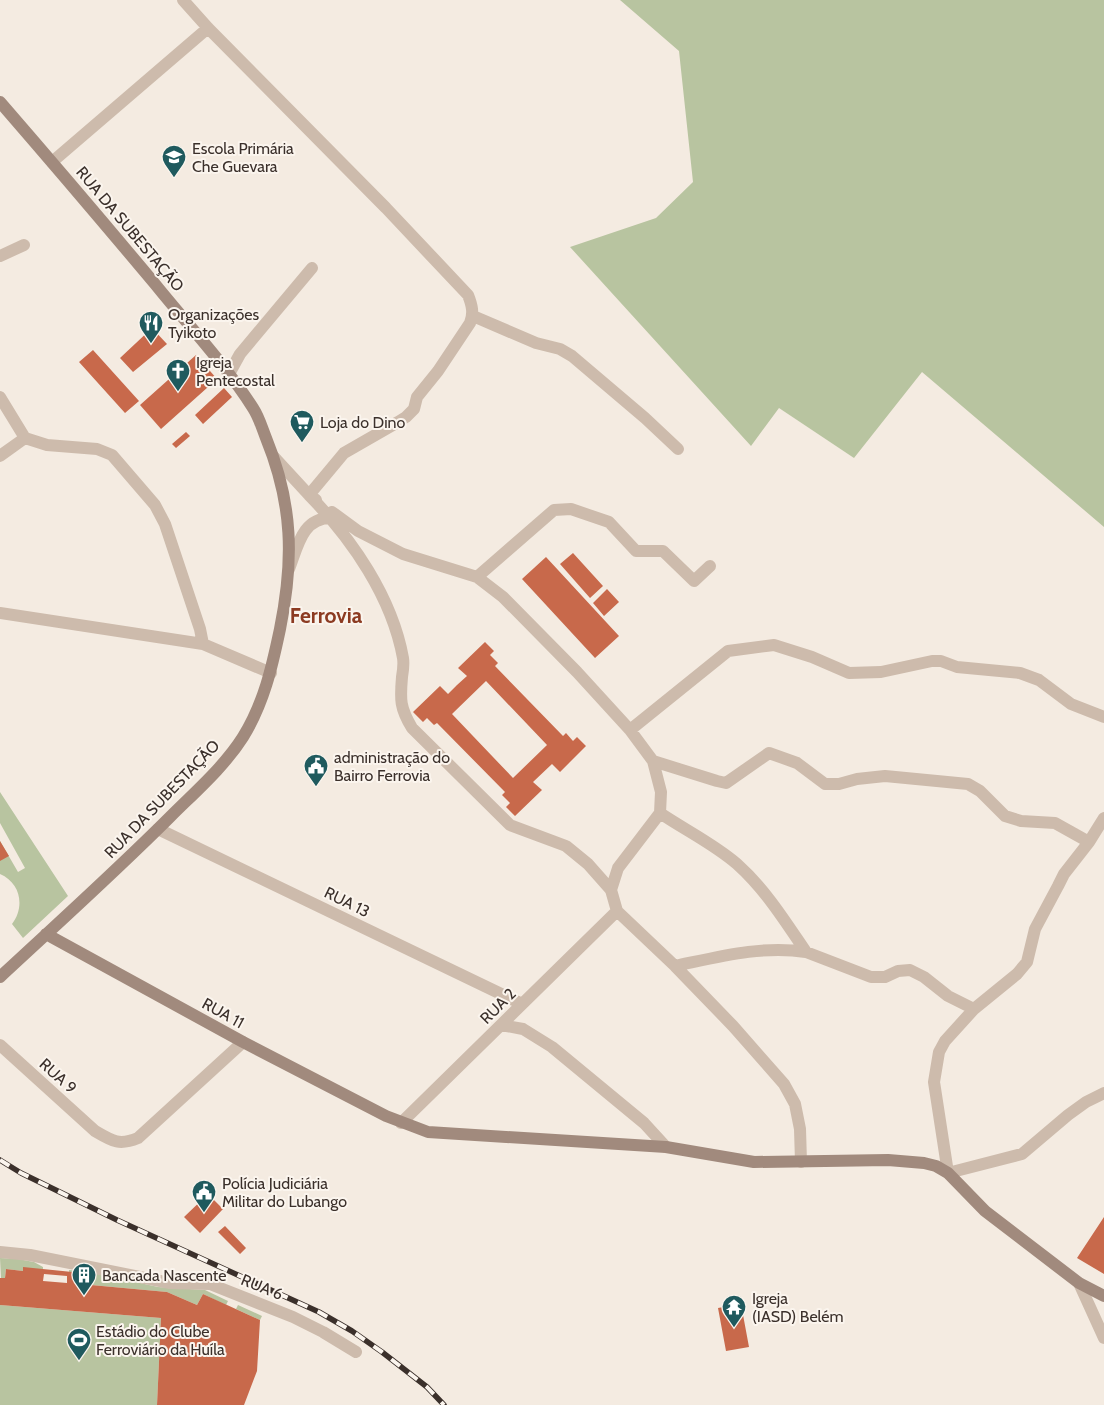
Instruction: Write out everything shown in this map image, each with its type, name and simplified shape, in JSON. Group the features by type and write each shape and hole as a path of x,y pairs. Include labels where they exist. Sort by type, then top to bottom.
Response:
{"street":[{"path":"183,0 208,28 379,201 468,295 472,304 473,316 470,323 438,371 417,397 414,408 406,417 344,453 308,495"},
{"path":"52,162 208,28"},
{"name":"RUA DA SUBESTAÇÃO","path":"0,102 229,374 255,410 274,457 284,490 290,544 284,606 271,673 262,701 243,738 211,776 0,977"},
{"path":"0,256 24,245"},
{"path":"229,374 240,354 312,268"},
{"path":"473,316 536,343 560,349 572,356 645,418 678,450"},
{"path":"0,396 25,438 47,445 97,448 112,455 155,506 165,524 203,644"},
{"path":"0,456 25,438"},
{"path":"274,457 308,495 332,518 350,543 383,598 397,628 404,661 400,695 403,713 412,728 510,825 566,846 588,864 611,890 617,911 675,966 733,1026 784,1084 795,1104 800,1129 801,1162"},
{"path":"308,495 358,531 403,554 477,577 503,597 630,730 653,761 661,792 660,813 618,868 611,890"},
{"path":"477,577 554,510 571,509 609,522 636,552 663,551 694,581 710,566"},
{"path":"288,571 301,537 307,528 321,518 332,518"},
{"path":"0,613 203,644 271,673"},
{"path":"630,730 728,651 774,644 812,657 848,673 880,672 932,661 941,661 957,667 1020,673 1039,680 1071,704 1104,719"},
{"path":"653,761 726,783 769,753 797,763 825,784 839,784 857,779 885,776 968,784 980,791 1005,816 1021,820 1055,823 1089,842"},
{"path":"660,813 728,857 738,866 764,891 806,952"},
{"path":"1104,818 1061,880 1035,929 1027,962 1017,974 974,1008 945,1041 939,1052 934,1082 948,1174 985,1211 1079,1283 1104,1296"},
{"name":"RUA 13","path":"158,828 522,1004"},
{"name":"RUA 2","path":"401,1123 617,911"},
{"name":"RUA 11","path":"46,934 243,1042 386,1116 428,1132 666,1148 754,1162 888,1160 936,1166 948,1174"},
{"path":"675,966 753,951 797,950 871,977 885,978 898,971 910,970 924,977 948,996 974,1008"},
{"path":"502,1025 523,1029 552,1047 644,1123 666,1148"},
{"name":"RUA 9","path":"0,1045 95,1131 109,1140 119,1143 138,1138 243,1042"},
{"path":"948,1174 1022,1154 1068,1115 1086,1102 1104,1093"},
{"name":"RUA 6","path":"0,1252 40,1256 170,1283 210,1284 293,1317 356,1352"},
{"path":"1079,1283 1104,1338"}],"green space":[{"path":"620,0 1104,0 1104,527 922,372 854,458 779,408 751,446 570,247 656,218 693,182 679,51"},
{"path":"0,792 68,896 23,938 12,924 19,910 19,896 13,883 0,874 0,841 18,872 25,868 0,823"},
{"path":"0,1258 34,1262 43,1267 43,1270 23,1271 6,1269 5,1278 1,1278"},
{"path":"69,1270 91,1272 158,1287 205,1290 228,1301 226,1305 203,1294 197,1305 167,1292 91,1285 69,1272"},
{"name":"Estádio do Clube Ferroviário da Huíla","path":"0,1305 161,1318 157,1405 0,1405"},
{"path":"238,1305 262,1316 260,1320 236,1309"}],"building":[{"path":"152,328 167,344 133,372 120,358"},
{"path":"93,350 139,401 125,413 79,362"},
{"name":"Igreja Pentecostal","path":"196,355 217,379 161,429 140,405"},
{"path":"224,388 232,397 203,424 195,415"},
{"path":"186,432 190,436 176,448 172,444"},
{"path":"573,553 603,586 590,598 560,564"},
{"path":"546,557 619,636 595,658 522,579"},
{"path":"607,589 619,602 604,616 593,603"},
{"path":"485,642 494,651 490,655 498,663 495,666 563,736 566,733 573,741 577,737 586,746 560,772 552,764 533,782 542,790 515,816 506,807 510,803 502,795 505,792 437,723 434,725 427,718 423,722 413,712 440,686 448,694 467,676 458,668","holes":["486,681 547,745 513,778 452,714"]},
{"path":"0,841 9,856 0,861"},
{"name":"Polícia Judiciária Militar do Lubango","path":"208,1194 223,1209 200,1233 184,1217"},
{"path":"1104,1217 1104,1274 1077,1258"},
{"path":"225,1226 246,1248 240,1254 218,1232"},
{"path":"23,1267 92,1274 91,1285 167,1292 197,1305 203,1294 260,1320 257,1371 244,1405 157,1405 161,1318 0,1305 0,1278 5,1278 6,1269 23,1271","holes":["44,1274 67,1276 67,1283 43,1281"]},
{"name":"Igreja (IASD) Belém","path":"741,1304 749,1347 726,1351 718,1308"}],"railway":[{"path":"0,1160 21,1173 117,1220 319,1312 352,1331 382,1352 427,1387 444,1405"}],"place":[{"name":"Escola Primária Che Guevara","path":"174,178"},
{"name":"Organizações Tyikoto","path":"151,344"},
{"name":"Igreja Pentecostal","path":"178,392"},
{"name":"Loja do Dino","path":"302,443"},
{"name":"administração do Bairro Ferrovia","path":"316,787"},
{"name":"Polícia Judiciária Militar do Lubango","path":"204,1213"},
{"name":"Bancada Nascente","path":"84,1296"},
{"name":"Igreja (IASD) Belém","path":"734,1328"},
{"name":"Estádio do Clube Ferroviário da Huíla","path":"79,1361"}],"district":[{"name":"Ferrovia","path":"326,615"}]}
